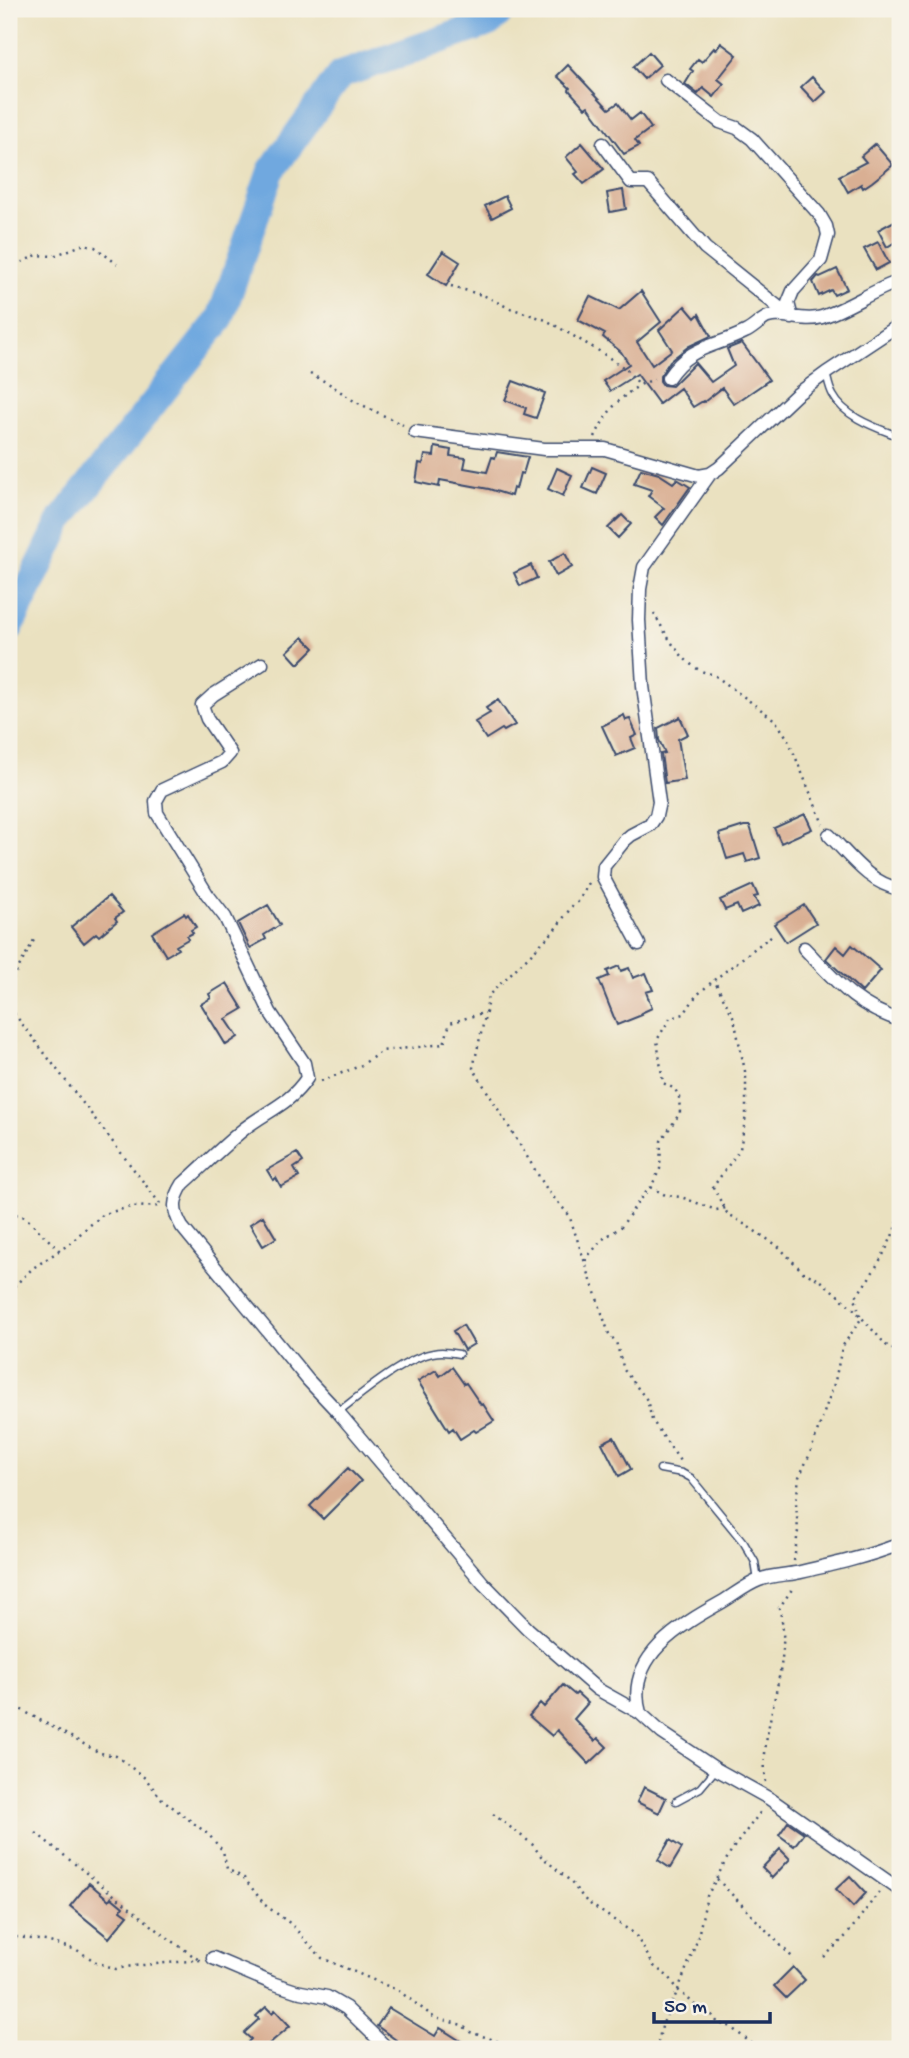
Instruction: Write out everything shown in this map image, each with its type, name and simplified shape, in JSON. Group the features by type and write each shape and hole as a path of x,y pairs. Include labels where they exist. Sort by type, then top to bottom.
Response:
{"street":[{"path":"666,80 720,122 737,128 752,139 819,214 826,226 828,235 821,260 793,291 788,303 792,318"},
{"path":"603,144 631,182 648,182 705,248 792,318"},
{"path":"668,378 678,363 690,354 748,331 768,317 806,320 820,318 900,281"},
{"path":"639,944 603,877 604,866 624,841 650,825 656,816 659,802 643,686 639,620 644,567 710,474 796,395 900,324"},
{"path":"415,432 544,449 605,449 699,476 710,474"},
{"path":"262,664 202,705 207,719 230,753 222,762 162,790 156,801 157,813 207,894 225,917 270,1012 304,1063 307,1078 287,1102 246,1128 183,1184 173,1206 176,1216 182,1227 307,1380 338,1412 483,1583 528,1629 597,1689 640,1713 662,1733 716,1769 768,1798 900,1890"},
{"path":"829,835 869,875 888,887 900,889"},
{"path":"804,948 842,987 863,1004 880,1014 900,1020"},
{"path":"640,1713 637,1699 638,1679 648,1658 659,1644 691,1619 758,1581 880,1552 900,1544"},
{"path":"206,1959 296,1991 327,1997 346,2008 388,2049"}],"lane":[{"path":"826,373 833,396 848,411 869,424 900,437"},
{"path":"338,1412 412,1360 440,1352 458,1354"},
{"path":"660,1469 682,1473 691,1478 744,1543 755,1562 758,1581"},
{"path":"676,1801 700,1788 716,1769"}],"path":[{"path":"9,268 37,256 52,256 85,244 94,247 117,264"},
{"path":"452,286 546,320 626,369 640,385"},
{"path":"310,374 354,401 415,432"},
{"path":"590,447 606,414 626,394 657,377 668,378"},
{"path":"652,611 671,643 689,662 703,673 713,674 775,720 788,739 819,818 829,835"},
{"path":"604,866 554,932 488,996 472,1068 548,1191 569,1215 624,1370 647,1400 652,1420 691,1478"},
{"path":"585,1263 603,1239 621,1227 651,1187 660,1169 661,1141 680,1112 676,1089 663,1083 657,1040 670,1018 684,1014 696,996 714,979 771,936"},
{"path":"9,1292 33,1268 60,1251 104,1214 130,1207 162,1206 13,1012 9,985 34,940"},
{"path":"714,979 734,1018 746,1076 746,1115 740,1149 713,1187 727,1213 778,1246 803,1272 820,1280 855,1310 886,1345 900,1354"},
{"path":"307,1078 320,1081 360,1066 382,1051 444,1044 450,1023 486,1012"},
{"path":"651,1187 665,1195 681,1197 716,1210 726,1208"},
{"path":"9,1212 24,1217 60,1251"},
{"path":"861,1319 855,1298 875,1271 900,1213"},
{"path":"656,2049 663,2023 697,1941 707,1896 731,1851 748,1831 768,1798 765,1754 783,1659 783,1620 779,1608 794,1587 799,1477 835,1381 842,1347 861,1319"},
{"path":"9,1703 100,1753 116,1756 145,1779 163,1799 209,1835 223,1851 227,1869 244,1878 265,1905 290,1924 322,1958 399,1991 435,2018 463,2025 470,2032 521,2049"},
{"path":"493,1814 532,1844 587,1902 635,1934 654,1966 670,1978 678,1990 700,2010 712,2015 718,2023 729,2026 759,2049"},
{"path":"36,1833 164,1935 206,1959"},
{"path":"717,1879 792,1956"},
{"path":"824,1957 847,1935 887,1881"},
{"path":"9,1938 46,1941 76,1950 96,1962 116,1969 206,1959"}],"building":[{"path":"721,43 737,55 718,79 724,84 714,97 703,88 698,94 685,84 693,71 690,69 698,59 702,62"},
{"path":"649,52 660,65 644,79 633,67"},
{"path":"568,65 609,109 618,103 631,120 640,113 651,128 635,140 639,146 624,154 588,106 585,108 557,76"},
{"path":"812,77 826,92 815,102 801,87"},
{"path":"582,143 604,169 584,184 566,157"},
{"path":"875,144 893,165 863,188 861,184 848,192 839,176 866,162 861,156"},
{"path":"623,190 626,209 610,212 607,193"},
{"path":"505,196 511,208 492,218 485,206"},
{"path":"900,218 900,239 887,247 878,230"},
{"path":"878,242 889,263 876,270 864,249"},
{"path":"443,251 460,262 446,286 428,274"},
{"path":"837,269 847,289 834,295 831,290 819,296 813,282 818,276"},
{"path":"641,291 661,322 637,342 652,365 672,350 659,330 685,306 695,318 699,314 711,336 689,346 670,361 660,376 663,385 672,386 695,363 711,382 734,366 727,349 742,343 769,380 734,404 722,388 693,407 680,388 659,404 637,374 610,391 603,381 629,364 621,352 603,337 605,334 578,320 590,296 619,310"},
{"path":"513,381 545,393 536,418 524,414 526,408 505,400"},
{"path":"435,447 451,450 450,456 466,458 464,468 487,472 492,457 495,458 497,452 528,457 523,474 520,473 516,489 513,488 511,496 440,480 439,487 416,482 419,463 423,464 425,455 434,456"},
{"path":"592,467 606,473 597,494 583,488"},
{"path":"557,468 572,475 563,496 548,489"},
{"path":"641,469 659,474 673,483 677,479 690,487 663,525 655,517 664,508 648,496 652,490 634,484"},
{"path":"622,515 631,524 618,538 608,528"},
{"path":"565,553 572,567 556,576 549,562"},
{"path":"531,565 537,578 520,586 514,573"},
{"path":"303,637 314,648 298,664 287,652"},
{"path":"498,700 515,725 486,739 475,722 490,713 486,708"},
{"path":"624,715 626,720 630,719 637,735 631,738 635,748 616,756 602,726"},
{"path":"680,717 688,734 678,739 685,780 665,783 661,754 665,753 659,740 658,728"},
{"path":"805,814 812,829 781,843 774,828"},
{"path":"750,826 760,858 747,862 744,854 727,859 719,834"},
{"path":"753,885 758,896 754,897 759,906 741,914 737,905 725,910 720,900"},
{"path":"109,896 123,912 115,918 117,921 99,936 96,933 84,943 71,927"},
{"path":"268,905 280,925 264,935 266,939 250,948 238,923"},
{"path":"804,905 816,923 786,942 774,924"},
{"path":"184,913 186,916 188,914 196,927 191,930 193,933 187,936 188,939 176,946 178,949 166,956 152,933"},
{"path":"852,945 881,970 862,992 826,959 836,946 845,954"},
{"path":"619,966 621,971 629,968 633,978 646,973 653,990 646,992 652,1008 617,1025 599,980 609,976 607,971"},
{"path":"227,983 243,1009 226,1019 238,1037 226,1045 201,1004 211,998 209,994"},
{"path":"297,1153 303,1162 294,1168 299,1177 281,1187 267,1170"},
{"path":"263,1216 276,1238 263,1246 250,1224"},
{"path":"463,1325 474,1344 464,1350 453,1331"},
{"path":"452,1367 494,1421 460,1439 453,1428 449,1431 418,1381 436,1370 440,1376"},
{"path":"614,1437 631,1469 619,1476 602,1443"},
{"path":"348,1468 361,1481 323,1519 310,1506"},
{"path":"563,1685 588,1703 574,1719 595,1741 598,1738 607,1747 589,1764 557,1730 552,1736 529,1716 540,1703 544,1707"},
{"path":"644,1787 666,1798 659,1813 637,1802"},
{"path":"788,1822 804,1833 794,1846 779,1835"},
{"path":"670,1840 682,1848 670,1868 658,1860"},
{"path":"780,1849 790,1859 772,1878 762,1868"},
{"path":"850,1876 866,1893 853,1907 836,1889"},
{"path":"89,1883 109,1900 111,1897 128,1915 109,1938 70,1906"},
{"path":"793,1967 805,1980 786,1998 774,1986"},
{"path":"266,2007 272,2013 275,2010 290,2026 263,2049 255,2049 248,2042 251,2039 244,2033 259,2019 256,2016"},
{"path":"389,2008 435,2036 440,2028 473,2049 400,2049 394,2043 396,2040 377,2026"}],"waterway":[{"path":"9,629 62,519 220,319 271,171 340,75 489,23 503,9"}]}
